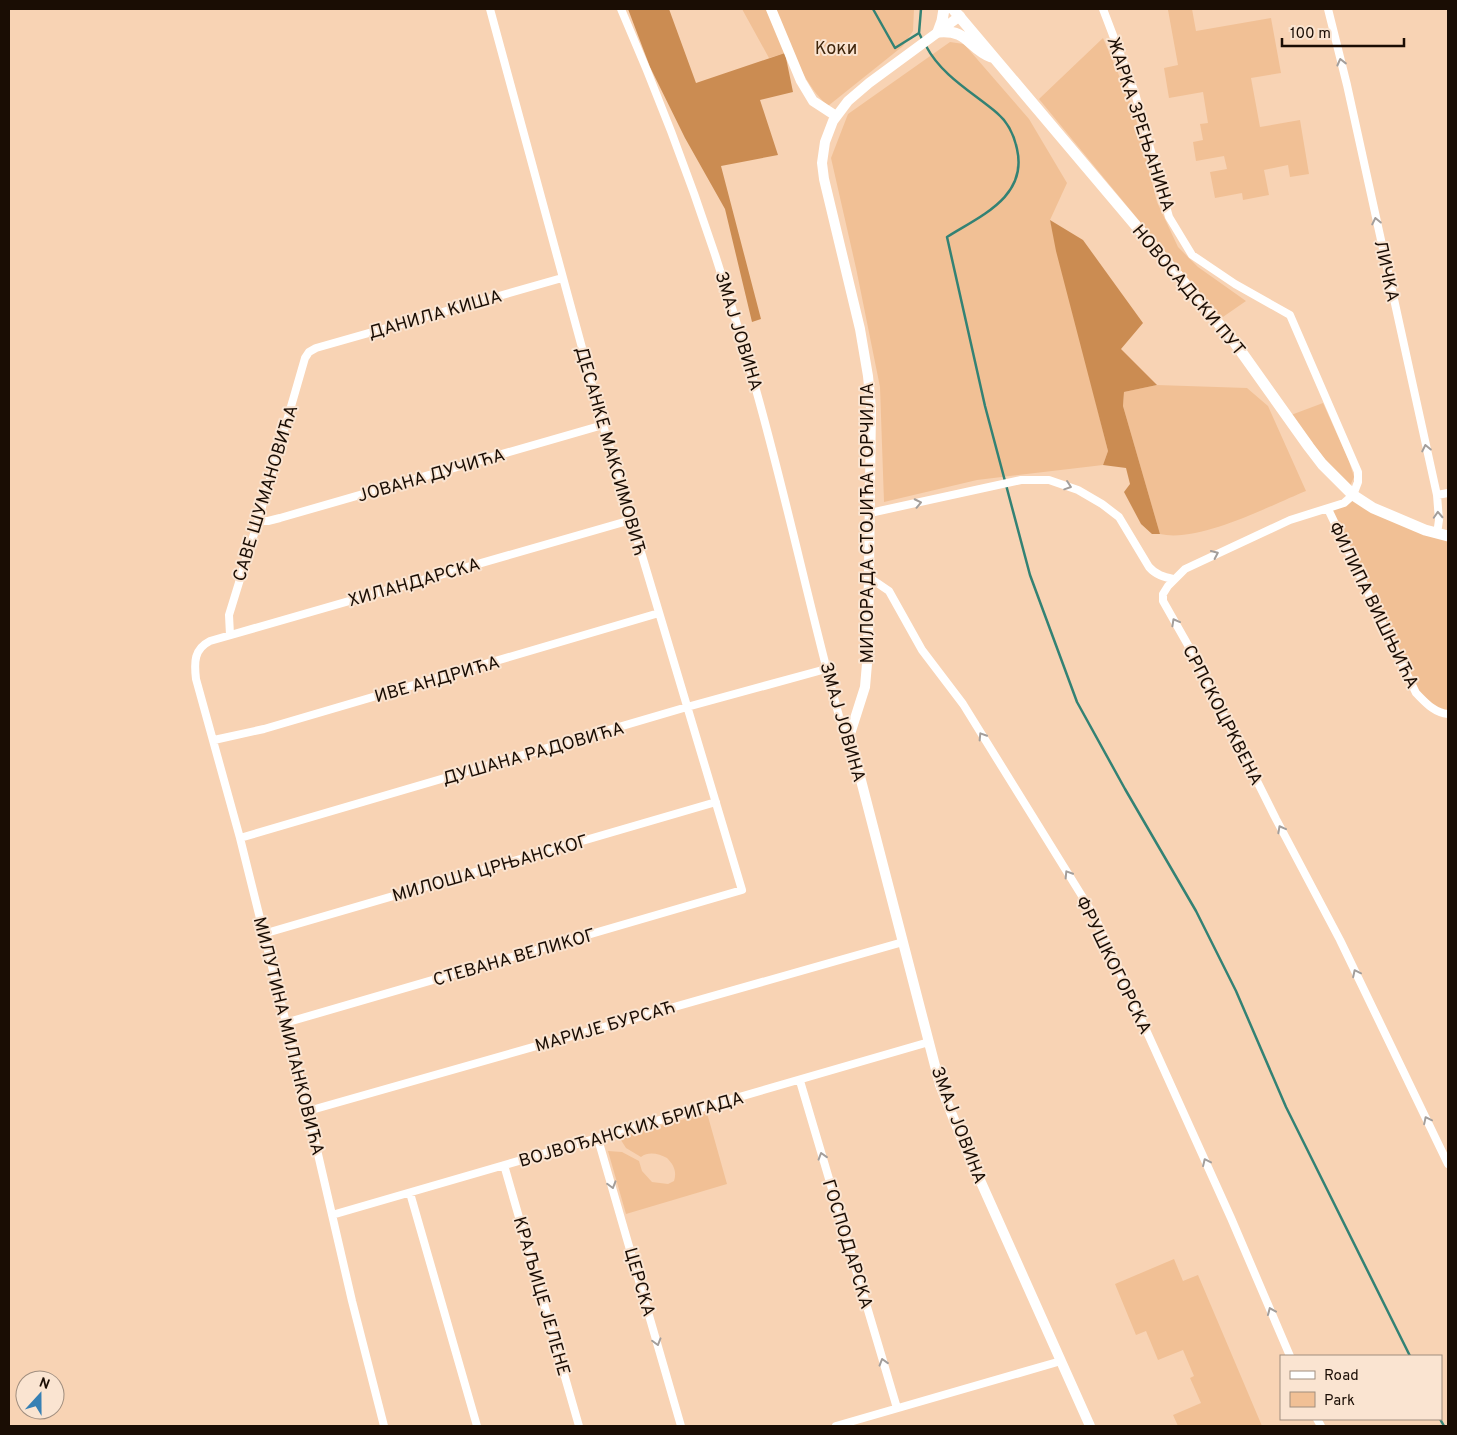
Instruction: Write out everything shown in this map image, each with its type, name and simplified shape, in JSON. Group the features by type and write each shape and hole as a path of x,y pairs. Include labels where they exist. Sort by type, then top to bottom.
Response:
{"main road":[{"path":"934,36 942,21 944,9"},
{"name":"НОВОСАДСКИ ПУТ","path":"956,13 1235,343 1322,464 1353,495 1383,513 1443,535"},
{"path":"934,36 954,32 961,35 980,53 995,59"}],"street":[{"name":"ДЕСАНКЕ МАКСИМОВИЋ","path":"490,9 603,425 742,890"},
{"name":"ЗМАЈ ЈОВИНА","path":"621,9 694,191 752,372 803,570 826,670 842,727 849,734 940,1085 956,1126 1090,1426"},
{"path":"771,9 801,81 813,102 836,116"},
{"name":"ЖАРКА ЗРЕЊАНИНА","path":"1104,9 1135,93 1169,216 1192,255 1235,284 1290,314 1357,467 1358,482 1353,495"},
{"name":"ЛИЧКА","path":"1328,9 1347,86 1437,495 1439,520 1443,535"},
{"name":"МИЛОРАДА СТОЈИЋА ГОРЧИЛА","path":"849,734 862,698 866,676 870,578 871,407 868,376 858,321 822,171 825,142 842,107 858,92 934,36 956,13"},
{"name":"ДАНИЛА КИША","path":"309,352 316,348 562,278"},
{"name":"САВЕ ШУМАНОВИЋА","path":"230,636 229,615 305,358 309,352"},
{"name":"ЈОВАНА ДУЧИЋА","path":"258,521 280,518 603,425"},
{"path":"870,513 1021,480 1049,480 1078,490 1102,504 1119,517 1154,572 1163,577 1173,579 1185,569 1232,546 1290,520 1344,503 1353,495"},
{"path":"1437,495 1448,493"},
{"name":"ФИЛИПА ВИШЊИЋА","path":"1328,509 1416,693 1434,710 1442,714 1448,714"},
{"name":"ХИЛАНДАРСКА","path":"200,648 210,641 631,520"},
{"name":"ФРУШКОГОРСКА","path":"870,578 889,592 922,650 963,704 1095,917 1231,1218 1290,1355"},
{"name":"СРПСКОЦРКВЕНА","path":"1173,579 1163,594 1163,601 1197,661 1276,819 1340,940 1448,1164"},
{"name":"ИВЕ АНДРИЋА","path":"214,740 264,729 659,613"},
{"name":"МИЛУТИНА МИЛАНКОВИЋА","path":"200,648 195,663 196,679 240,838 384,1426"},
{"name":"ДУШАНА РАДОВИЋА","path":"240,838 687,707 826,670"},
{"name":"МИЛОША ЦРЊАНСКОГ","path":"263,934 716,802"},
{"name":"СТЕВАНА ВЕЛИКОГ","path":"285,1023 742,890"},
{"name":"МАРИЈЕ БУРСАЋ","path":"308,1111 903,942"},
{"name":"ВОЈВОЂАНСКИХ БРИГАДА","path":"332,1215 929,1042"},
{"name":"ГОСПОДАРСКА","path":"800,1080 897,1408"},
{"name":"ЦЕРСКА","path":"598,1139 681,1426"},
{"name":"КРАЉИЦЕ ЈЕЛЕНЕ","path":"504,1166 579,1426"},
{"path":"410,1192 476,1426"},
{"path":"836,1426 856,1423 897,1408 1061,1361"}],"green space":[{"path":"742,9 766,9 785,53 769,58"},
{"name":"Коки","path":"776,9 914,9 913,31 903,46 828,106 810,85 803,73"},
{"path":"1192,9 1196,31 1271,18 1281,73 1251,78 1260,127 1300,120 1309,174 1290,177 1288,165 1264,170 1269,195 1243,200 1242,193 1215,198 1210,172 1227,169 1224,156 1196,161 1193,142 1203,140 1200,124 1208,123 1203,92 1169,98 1164,68 1178,65 1168,10"},
{"path":"1103,38 1133,108 1157,202 1178,247 1198,267 1246,301 1220,319 1039,99"},
{"path":"950,42 964,44 1029,119 1067,183 1050,220 1108,451 1103,465 977,480 884,502 880,387 831,158 848,114"},
{"path":"1157,385 1247,388 1268,406 1306,491 1254,514 1214,528 1176,535 1160,534 1123,406 1124,392"},
{"path":"1323,403 1349,461 1354,477 1350,486 1324,458 1291,415"},
{"path":"1353,495 1448,540 1448,714 1442,714 1416,693 1328,509"},
{"path":"707,1113 727,1184 626,1214 608,1151 622,1152 639,1161 642,1171 652,1182 668,1184 674,1181 675,1172 667,1158 654,1154 647,1154 641,1157 626,1148 619,1137"},
{"path":"1174,1259 1183,1281 1198,1275 1262,1426 1178,1426 1173,1415 1201,1403 1190,1378 1194,1376 1183,1350 1158,1360 1146,1331 1136,1335 1115,1284"}],"shaded area":[{"path":"628,9 669,9 696,83 785,53 793,92 760,100 778,155 721,166 761,319 752,322 725,209 685,138 650,67"},
{"path":"1050,220 1083,240 1143,323 1121,349 1157,385 1124,392 1123,406 1160,534 1152,534 1141,524 1124,492 1130,484 1126,468 1103,465 1108,451 1056,251"}],"waterway":[{"path":"873,9 895,48 919,33"},
{"path":"921,9 919,33 922,39"},
{"path":"926,46 949,75 1005,121 1013,134 1017,149 1019,166 1015,180 1008,192 987,213 947,237 985,406 1030,575 1077,702 1196,911 1236,991 1286,1107 1410,1355"},
{"path":"1441,1420 1444,1426"}]}
